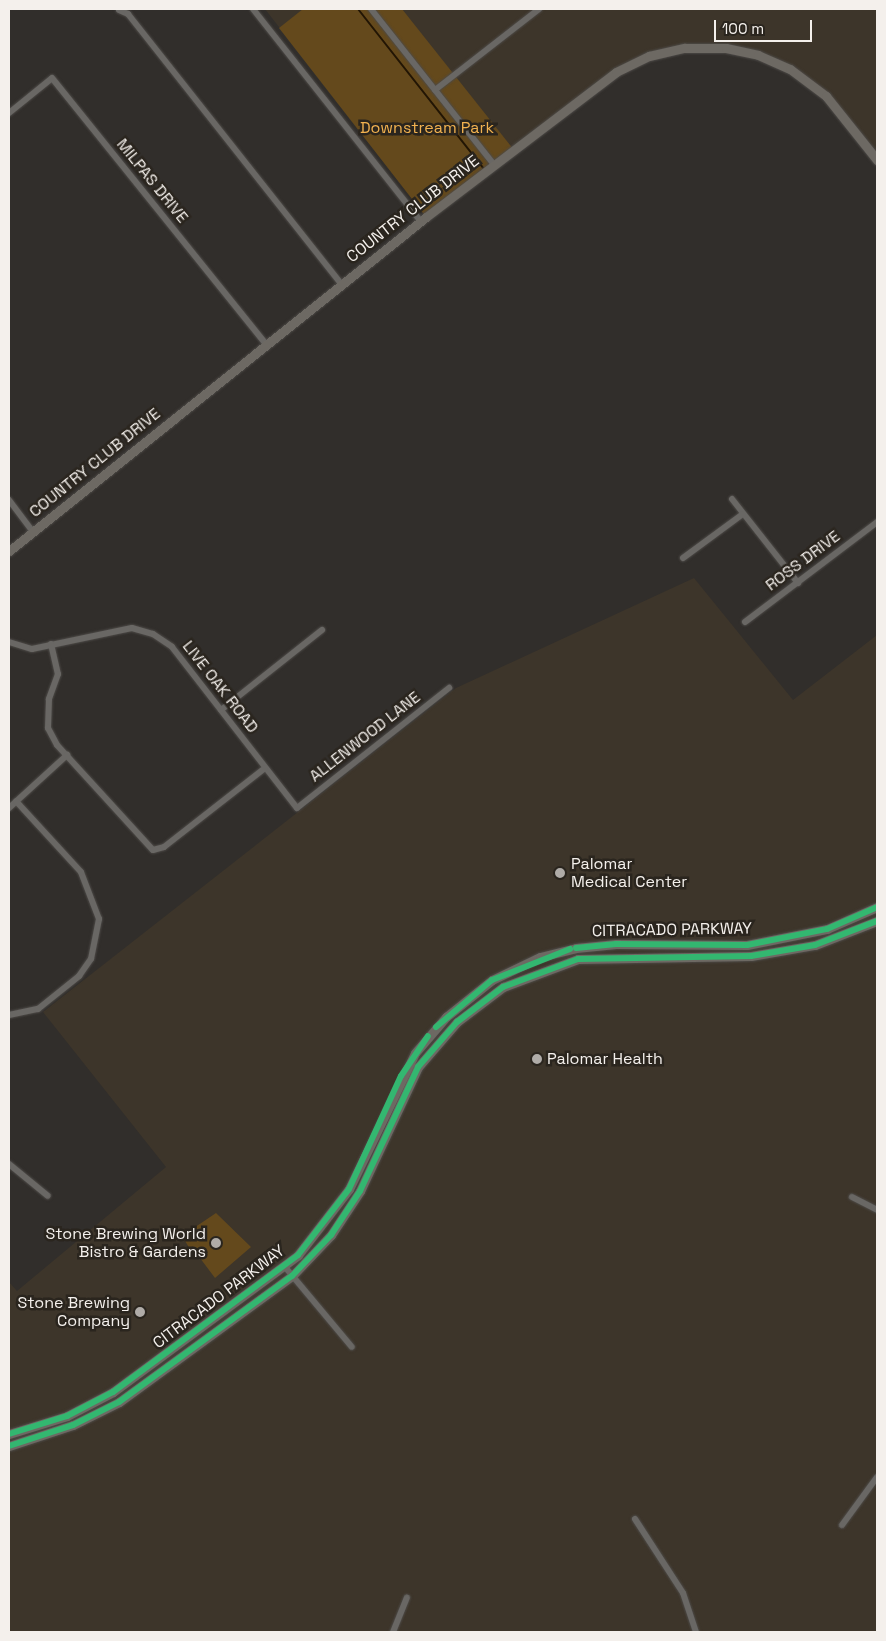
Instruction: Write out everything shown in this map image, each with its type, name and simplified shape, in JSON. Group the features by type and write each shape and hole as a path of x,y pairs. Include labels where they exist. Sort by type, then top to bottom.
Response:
{"main road":[{"name":"COUNTRY CLUB DRIVE","path":"9,552 340,284 616,72 650,56 687,48 726,48 758,55 790,69 826,96 877,160"},
{"name":"CITRACADO PARKWAY","path":"9,1434 67,1416 113,1392 285,1266 341,1202 401,1076 422,1044 446,1017 492,980 570,949 616,944 747,945 827,929 877,908"},
{"name":"CITRACADO PARKWAY","path":"9,1446 73,1425 119,1402 292,1276 330,1235 360,1192 418,1068 457,1022 503,987 578,959 751,956 815,944 877,922"}],"street":[{"path":"254,9 421,222"},
{"path":"371,9 494,166"},
{"path":"435,90 539,9"},
{"name":"COUNTRY CLUB DRIVE","path":"119,10 128,14 340,284"},
{"name":"MILPAS DRIVE","path":"9,113 52,78 266,344"},
{"path":"732,499 798,583"},
{"path":"9,500 33,532"},
{"path":"683,558 743,514"},
{"name":"ROSS DRIVE","path":"745,622 877,522"},
{"name":"LIVE OAK ROAD","path":"9,642 32,649 51,644 143,630 172,647 297,808"},
{"path":"221,710 322,630"},
{"path":"51,644 58,674 49,699 48,728 67,756 153,850 164,846 265,768"},
{"name":"ALLENWOOD LANE","path":"297,808 449,688"},
{"path":"9,808 67,756"},
{"path":"9,1015 38,1009 79,976 91,959 99,919 81,872 16,801"},
{"path":"9,1164 48,1196"},
{"path":"852,1197 877,1210"},
{"path":"285,1266 352,1347"},
{"path":"842,1525 877,1477"},
{"path":"635,1519 667,1563 685,1596 696,1632"},
{"path":"393,1632 407,1598"}],"shaded area":[{"path":"265,9 877,9 877,159 836,108 780,63 701,47 637,61 427,218"},
{"path":"694,578 793,700 877,635 877,1632 9,1632 9,1282 17,1291 166,1167 43,1012 456,688"}],"green space":[{"name":"Downstream Park","path":"303,9 402,9 514,150 426,217 279,28"},
{"path":"216,1213 251,1247 215,1278 200,1258 196,1259 182,1236"}],"waterway":[{"path":"358,9 483,168"}],"cycle path":[{"path":"576,948 616,944 747,945 827,929 877,907"},
{"path":"9,1446 73,1425 119,1402 292,1276 331,1235 360,1191 418,1067 457,1022 503,987 578,959 751,956 815,945 877,921"},
{"path":"436,1027 492,980 570,949"},
{"path":"9,1434 67,1416 113,1392 298,1255 349,1189 401,1076 428,1036"}],"place":[{"name":"Palomar Medical Center","path":"560,873"},
{"name":"Palomar Health","path":"537,1059"},
{"name":"Stone Brewing World Bistro & Gardens","path":"216,1243"},
{"name":"Stone Brewing Company","path":"140,1312"}]}
